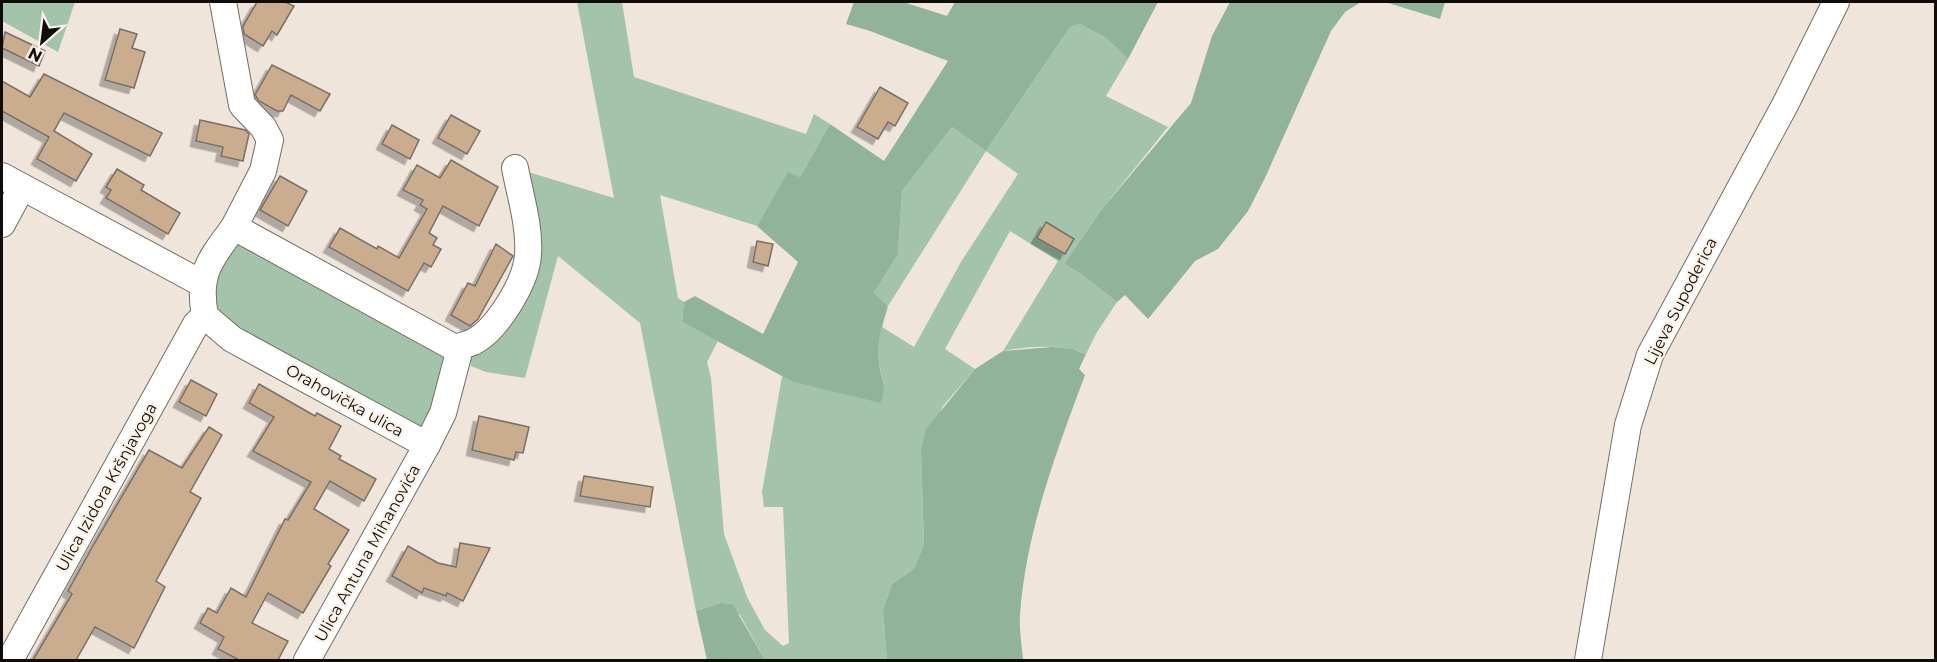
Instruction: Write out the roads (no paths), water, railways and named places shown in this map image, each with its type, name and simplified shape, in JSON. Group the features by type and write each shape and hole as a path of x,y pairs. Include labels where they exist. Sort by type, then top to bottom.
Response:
{"street":[{"path":"206,316 201,283 213,257 234,227 262,171 270,140 263,127 242,105 223,2"},
{"name":"Lijeva Supoderica","path":"1588,660 1628,425 1650,355 1786,103 1836,2"},
{"path":"455,348 474,341 490,328 506,307 526,268 528,254 526,227 515,168"},
{"path":"2,224 12,182 201,283"},
{"path":"234,227 455,348 458,356 443,413 427,445"},
{"name":"Orahovička ulica","path":"206,316 232,339 427,445"},
{"name":"Ulica Izidora Kršnjavoga","path":"10,660 196,324 206,316"},
{"name":"Ulica Antuna Mihanovića","path":"307,660 427,445"}]}
